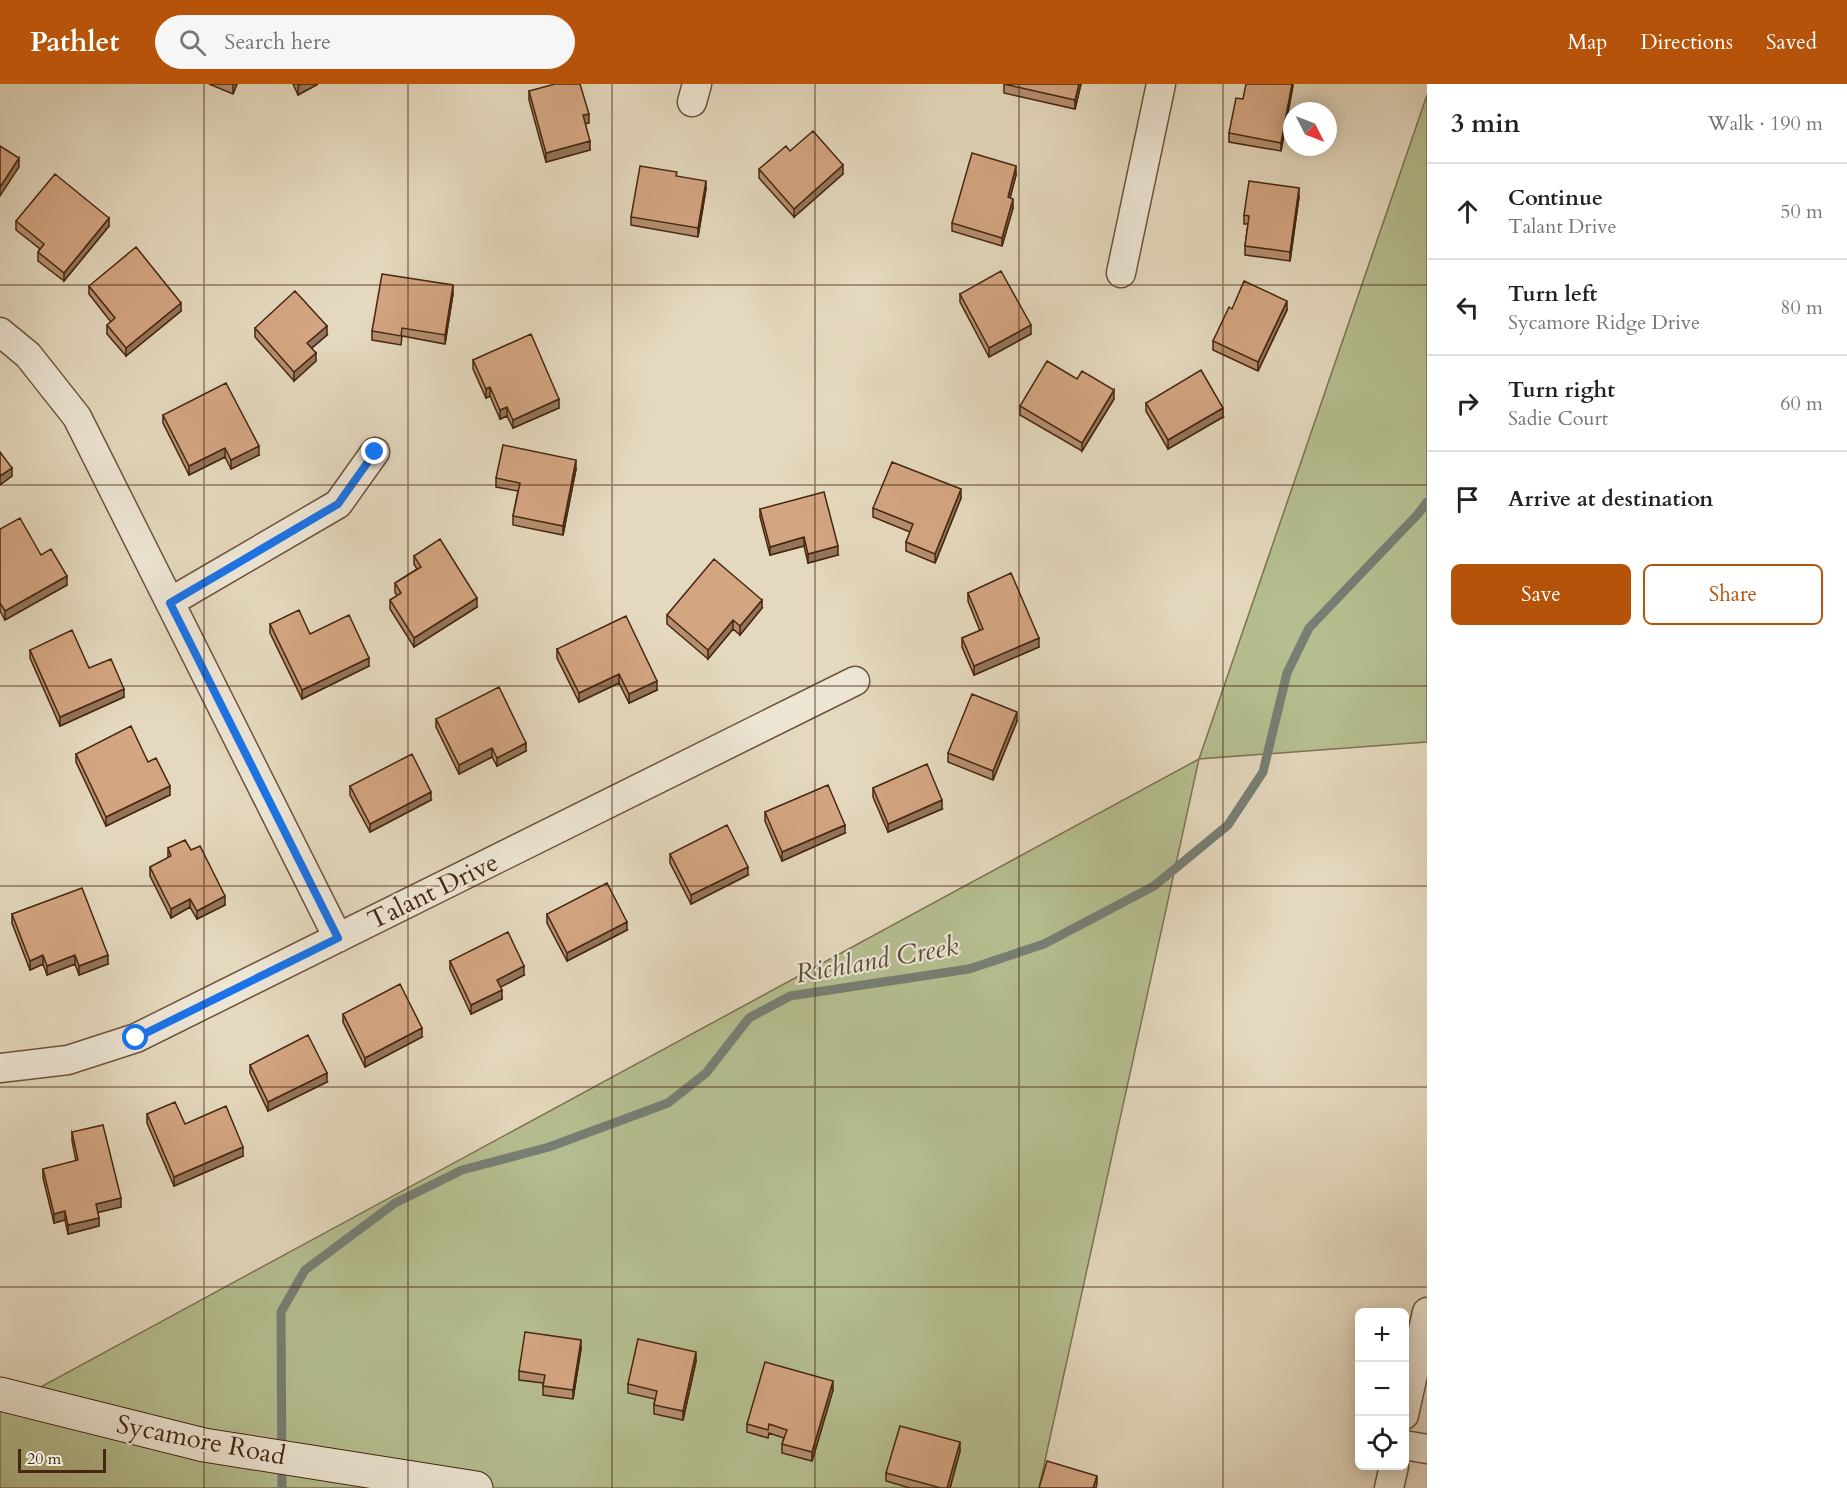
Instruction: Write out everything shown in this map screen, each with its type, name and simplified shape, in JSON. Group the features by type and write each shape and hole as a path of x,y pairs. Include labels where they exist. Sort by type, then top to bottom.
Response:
{"street":[{"path":"1121,273 1161,84"},
{"path":"0,332 28,355 77,417 338,938"},
{"path":"170,603 338,504 375,452"},
{"name":"Talant Drive","path":"0,1068 68,1060 136,1038 855,681"},
{"path":"1409,1393 1427,1312"},
{"name":"Sycamore Road","path":"0,1394 204,1445 476,1488"},
{"path":"1409,1446 1427,1449"},
{"path":"1389,1488 1393,1470"}],"green space":[{"path":"1427,95 1427,742 1199,759"},
{"path":"1199,759 1039,1488 0,1488 0,1409"}],"building":[{"path":"555,84 580,84 589,114 583,115 590,141 546,153 529,91"},
{"path":"1004,84 1079,84 1075,100"},
{"path":"1246,84 1292,84 1289,102 1283,102 1281,143 1229,133 1236,98 1243,99"},
{"path":"813,131 843,165 794,209 759,169 786,146 790,151"},
{"path":"0,146 19,158 0,187"},
{"path":"972,153 1016,166 1008,197 1013,199 1002,238 952,223"},
{"path":"640,166 677,172 676,176 706,181 698,228 631,217"},
{"path":"55,174 109,218 64,273 38,252 44,244 16,221"},
{"path":"1249,181 1299,188 1290,252 1245,246 1249,216 1244,215"},
{"path":"136,247 181,303 126,348 107,325 115,318 89,286"},
{"path":"1001,271 1031,325 989,348 960,294"},
{"path":"382,274 453,285 445,335 402,328 401,336 372,331"},
{"path":"1244,281 1287,301 1258,362 1213,341 1229,307 1232,309"},
{"path":"295,291 327,326 307,343 316,353 294,372 255,328"},
{"path":"531,334 559,399 513,420 507,407 500,410 490,387 486,389 473,360"},
{"path":"1047,361 1077,379 1082,371 1114,390 1082,443 1020,406"},
{"path":"1201,370 1223,408 1168,440 1146,403"},
{"path":"226,383 259,446 231,460 225,448 189,466 163,415"},
{"path":"503,445 576,460 563,526 513,516 520,483 496,478"},
{"path":"0,452 12,468 0,476"},
{"path":"892,462 961,489 935,554 906,542 913,524 873,508"},
{"path":"824,492 838,546 808,554 804,537 770,547 760,509"},
{"path":"20,518 41,555 51,549 67,576 5,611 0,603 0,529"},
{"path":"440,539 477,598 414,638 390,600 401,593 395,583 421,567 414,556"},
{"path":"714,559 762,600 740,626 733,620 708,650 667,615"},
{"path":"1011,573 1039,638 974,666 962,638 983,629 968,593"},
{"path":"299,610 310,634 349,615 369,658 302,690 270,624"},
{"path":"626,616 657,681 629,694 619,674 579,693 557,649"},
{"path":"72,630 89,668 111,659 124,689 60,717 30,650"},
{"path":"499,687 526,743 497,758 492,748 459,765 436,719"},
{"path":"972,694 1017,712 993,771 948,753"},
{"path":"131,726 148,762 156,758 170,786 106,817 76,754"},
{"path":"412,754 431,792 370,824 350,786"},
{"path":"927,764 942,800 888,824 873,788"},
{"path":"828,785 845,825 782,852 765,812"},
{"path":"727,825 748,867 691,895 670,854"},
{"path":"185,840 191,850 200,846 225,896 197,911 190,899 171,909 150,867 171,856 168,848"},
{"path":"607,883 627,922 567,953 547,914"},
{"path":"82,888 108,955 79,966 75,955 47,966 43,955 30,961 12,914"},
{"path":"508,932 524,966 497,980 502,990 471,1005 450,961"},
{"path":"400,984 422,1028 365,1058 343,1014"},
{"path":"308,1035 327,1073 268,1102 250,1065"},
{"path":"175,1102 185,1124 226,1106 243,1147 174,1177 147,1114"},
{"path":"103,1125 121,1198 96,1204 99,1218 68,1225 65,1211 54,1214 43,1169 78,1160 72,1132"},
{"path":"525,1332 581,1340 573,1390 543,1386 545,1375 519,1371"},
{"path":"638,1339 696,1352 683,1411 654,1405 657,1391 628,1384"},
{"path":"765,1362 833,1381 812,1452 782,1444 787,1430 769,1424 768,1430 747,1424"},
{"path":"900,1426 960,1442 947,1488 886,1473"},
{"path":"1047,1461 1097,1476 1093,1488 1039,1488"}],"waterway":[{"name":"Richland Creek","path":"282,1488 281,1312 305,1270 395,1203 462,1170 549,1147 668,1103 706,1073 749,1018 790,996 969,969 1044,944 1154,886 1228,825 1263,772 1287,673 1309,628 1427,502"}],"route":[{"path":"136,1038 338,938 170,603 338,504 375,452"}]}
